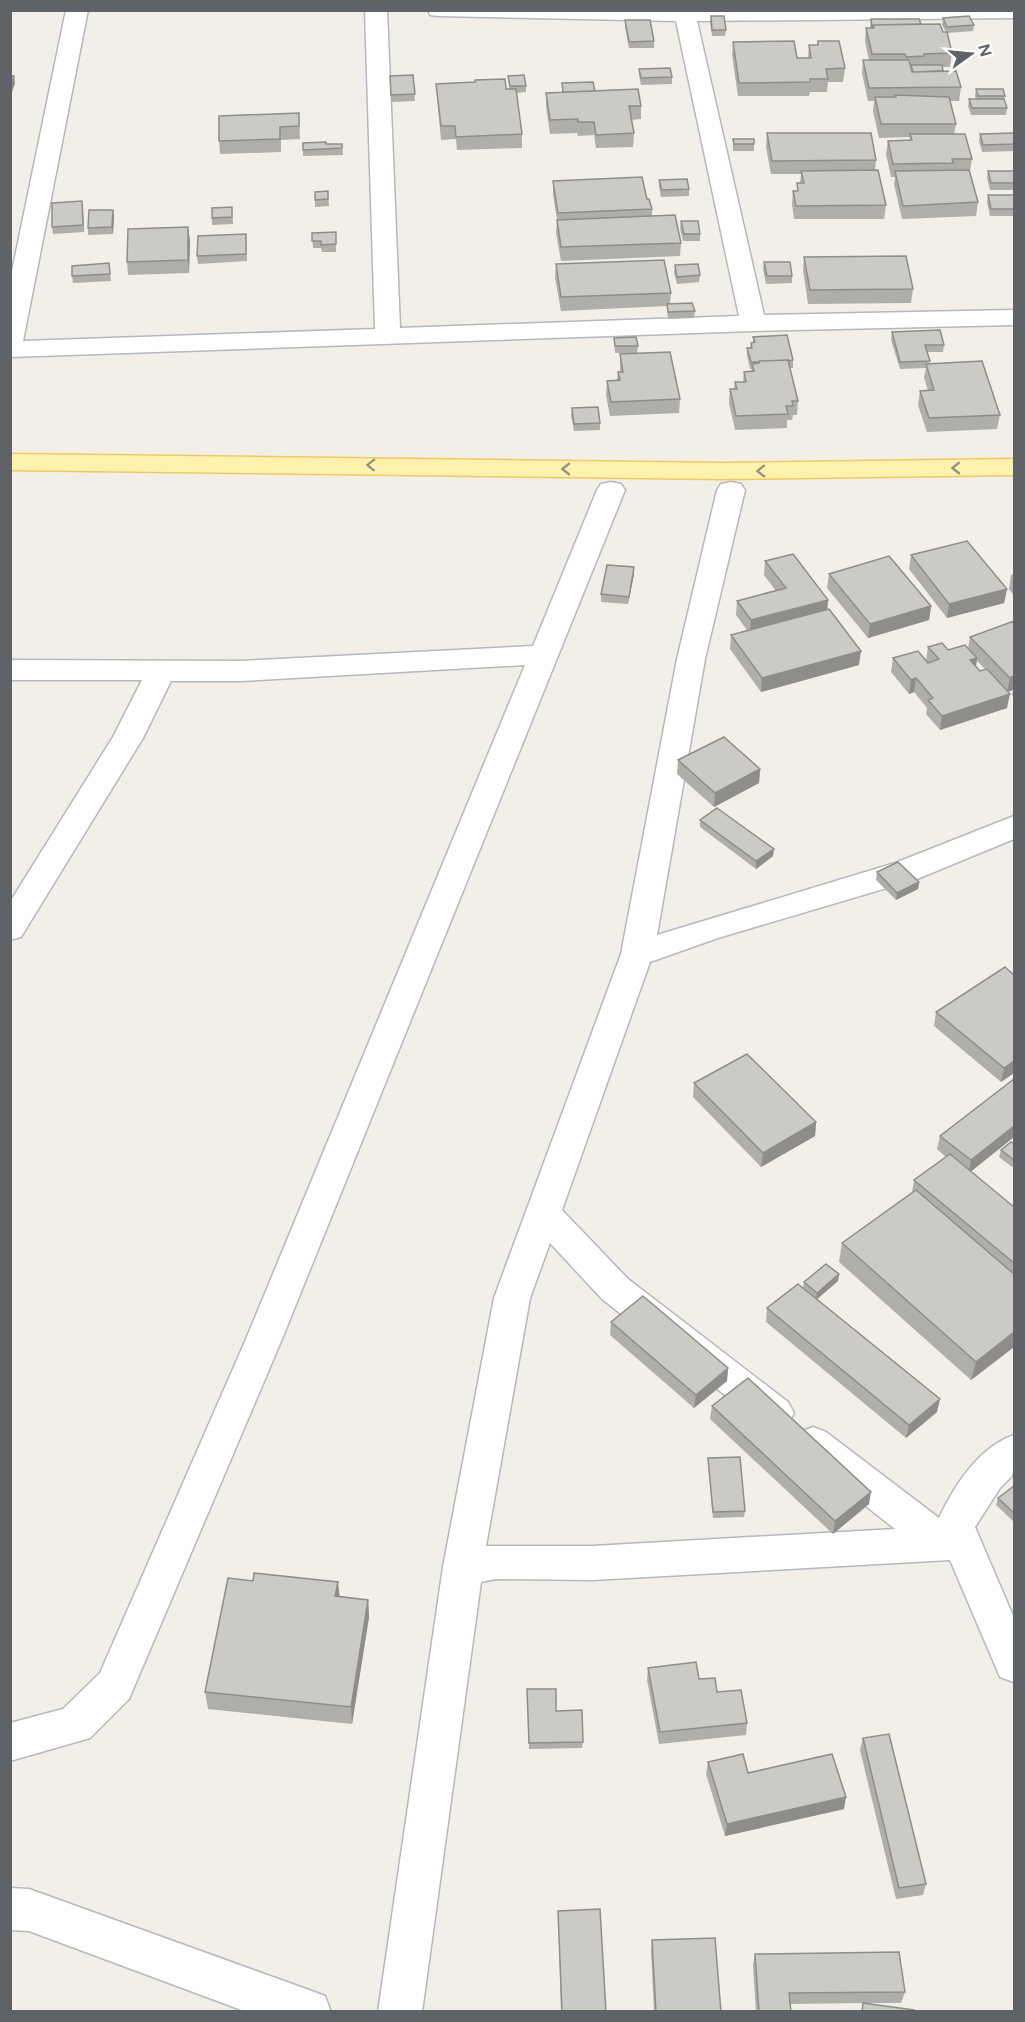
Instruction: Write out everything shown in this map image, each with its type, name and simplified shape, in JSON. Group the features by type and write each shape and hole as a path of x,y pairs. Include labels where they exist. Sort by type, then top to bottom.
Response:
{"main road":[{"path":"10,462 738,471 1014,467"},
{"path":"10,478 611,490 1014,490"}],"street":[{"path":"77,10 10,347 753,323 1014,318"},
{"path":"376,10 388,336"},
{"path":"438,10 685,15 1013,17"},
{"path":"685,15 753,323"},
{"path":"10,1742 75,1725 115,1686 264,1339 611,490"},
{"path":"400,2012 463,1567 512,1298 637,954 691,659 731,490"},
{"path":"10,670 241,671 544,654"},
{"path":"10,929 128,738 161,671"},
{"path":"637,954 707,930 906,871 1014,827"},
{"path":"543,1213 615,1289 952,1543 1014,1664"},
{"path":"952,1543 955,1525 986,1476 1014,1451"},
{"path":"463,1567 496,1562 593,1563 952,1543"},
{"path":"10,1909 29,1910 309,2012"}],"building":[{"path":"711,16 724,16 726,30 712,30"},
{"path":"969,16 974,25 947,27 943,18"},
{"path":"871,19 919,19 921,24 873,25 872,27"},
{"path":"625,20 650,20 654,41 629,42"},
{"path":"940,24 943,32 947,32 952,53 906,57 905,54 872,54 866,28 874,28 873,25"},
{"path":"794,41 797,58 811,58 809,45 818,45 818,41 839,41 845,68 826,69 828,79 810,79 810,82 739,83 733,42"},
{"path":"863,60 909,60 912,72 956,71 961,87 869,88"},
{"path":"911,65 942,65 943,71 913,72"},
{"path":"670,68 672,77 641,78 639,69"},
{"path":"413,75 415,94 391,95 390,76"},
{"path":"524,75 526,86 510,86 508,76"},
{"path":"505,79 506,89 516,89 522,134 456,137 455,126 441,126 436,84"},
{"path":"593,82 595,91 563,92 562,83"},
{"path":"638,89 641,106 629,106 634,133 596,135 594,122 578,122 578,119 550,120 546,93"},
{"path":"976,89 1003,89 1005,96 978,96"},
{"path":"895,95 949,97 956,124 881,124 875,97 896,97"},
{"path":"969,99 1004,99 1007,108 972,108"},
{"path":"299,113 299,126 280,127 280,139 219,141 219,116"},
{"path":"767,133 871,133 876,160 772,161"},
{"path":"1014,133 1014,144 983,145 980,134"},
{"path":"910,134 965,134 972,159 952,159 953,163 893,164 888,141 912,140"},
{"path":"733,139 754,139 754,144 734,144"},
{"path":"326,142 326,144 342,144 342,148 303,150 303,143"},
{"path":"878,170 886,205 796,206 793,191 798,191 797,183 804,183 801,171"},
{"path":"969,170 978,202 903,206 895,171"},
{"path":"988,171 1014,171 1014,183 991,183"},
{"path":"642,177 652,209 558,213 553,181"},
{"path":"687,179 689,189 662,190 659,180"},
{"path":"328,191 328,199 315,200 315,192"},
{"path":"988,195 1014,195 1014,209 991,209"},
{"path":"82,201 83,225 52,227 52,203"},
{"path":"232,207 232,217 212,218 212,208"},
{"path":"89,210 113,210 112,227 88,228"},
{"path":"675,215 681,243 561,247 557,220"},
{"path":"681,221 698,221 700,234 684,234"},
{"path":"188,227 188,260 127,262 128,229"},
{"path":"336,232 336,244 321,245 321,241 312,241 312,233"},
{"path":"246,234 246,254 197,256 198,236"},
{"path":"906,256 913,289 810,290 804,257"},
{"path":"664,260 671,293 561,297 556,264"},
{"path":"764,262 790,262 792,276 767,276"},
{"path":"109,263 110,274 72,276 72,266"},
{"path":"698,264 700,275 677,277 675,265"},
{"path":"692,303 695,311 668,312 667,304"},
{"path":"940,330 944,345 925,345 930,361 900,362 892,332"},
{"path":"787,335 793,360 751,362 747,348 752,348 751,343 755,342 753,337"},
{"path":"636,337 638,346 615,346 614,338"},
{"path":"670,352 680,399 611,402 607,381 620,380 618,372 623,372 620,354"},
{"path":"788,360 798,401 792,401 793,406 786,406 788,414 736,416 730,389 737,389 735,382 746,382 744,372 754,371 752,364 759,363 759,361"},
{"path":"982,361 1000,415 929,418 920,391 934,390 926,364"},
{"path":"598,407 600,423 574,424 572,408"},
{"path":"967,541 1007,589 949,604 911,555"},
{"path":"793,554 828,600 751,620 737,601 786,588 765,561"},
{"path":"889,556 931,606 870,624 829,574"},
{"path":"607,565 634,567 629,597 601,594"},
{"path":"829,609 861,651 762,678 731,635"},
{"path":"1014,621 1014,676 1010,678 970,637"},
{"path":"942,643 948,650 965,645 977,658 970,660 980,671 987,669 1010,694 942,716 928,700 933,698 916,678 911,680 893,658 918,651 928,663 939,659 928,647"},
{"path":"724,737 760,769 715,793 678,760"},
{"path":"717,808 774,849 756,861 700,820"},
{"path":"898,862 919,882 897,893 877,872"},
{"path":"1005,967 1014,975 1014,1061 1004,1068 936,1012"},
{"path":"747,1054 816,1122 763,1153 694,1083"},
{"path":"1014,1079 1014,1126 971,1160 940,1136"},
{"path":"1011,1142 1014,1144 1014,1160 1001,1150"},
{"path":"950,1154 1014,1207 1014,1263 914,1180"},
{"path":"916,1190 1014,1274 1014,1332 976,1362 842,1243"},
{"path":"826,1264 839,1274 817,1293 804,1282"},
{"path":"798,1284 940,1399 909,1425 767,1308"},
{"path":"643,1296 728,1368 696,1395 611,1322"},
{"path":"748,1378 871,1492 835,1521 712,1406"},
{"path":"740,1457 745,1511 713,1512 708,1458"},
{"path":"1014,1486 1014,1513 998,1498"},
{"path":"254,1573 338,1582 335,1596 368,1600 351,1707 205,1692 228,1578 253,1581"},
{"path":"696,1662 699,1679 715,1678 717,1692 741,1690 747,1723 660,1732 648,1668"},
{"path":"527,1689 556,1689 556,1711 582,1710 583,1742 529,1743"},
{"path":"889,1734 926,1884 899,1888 863,1738"},
{"path":"743,1754 748,1773 832,1754 846,1797 727,1824 708,1762"},
{"path":"600,1909 606,2012 562,2012 558,1911"},
{"path":"715,1938 721,2012 656,2012 652,1940"},
{"path":"899,1952 905,1992 789,1993 791,2012 759,2012 755,1954"},
{"path":"863,2003 914,2010 914,2012 862,2012"}]}
